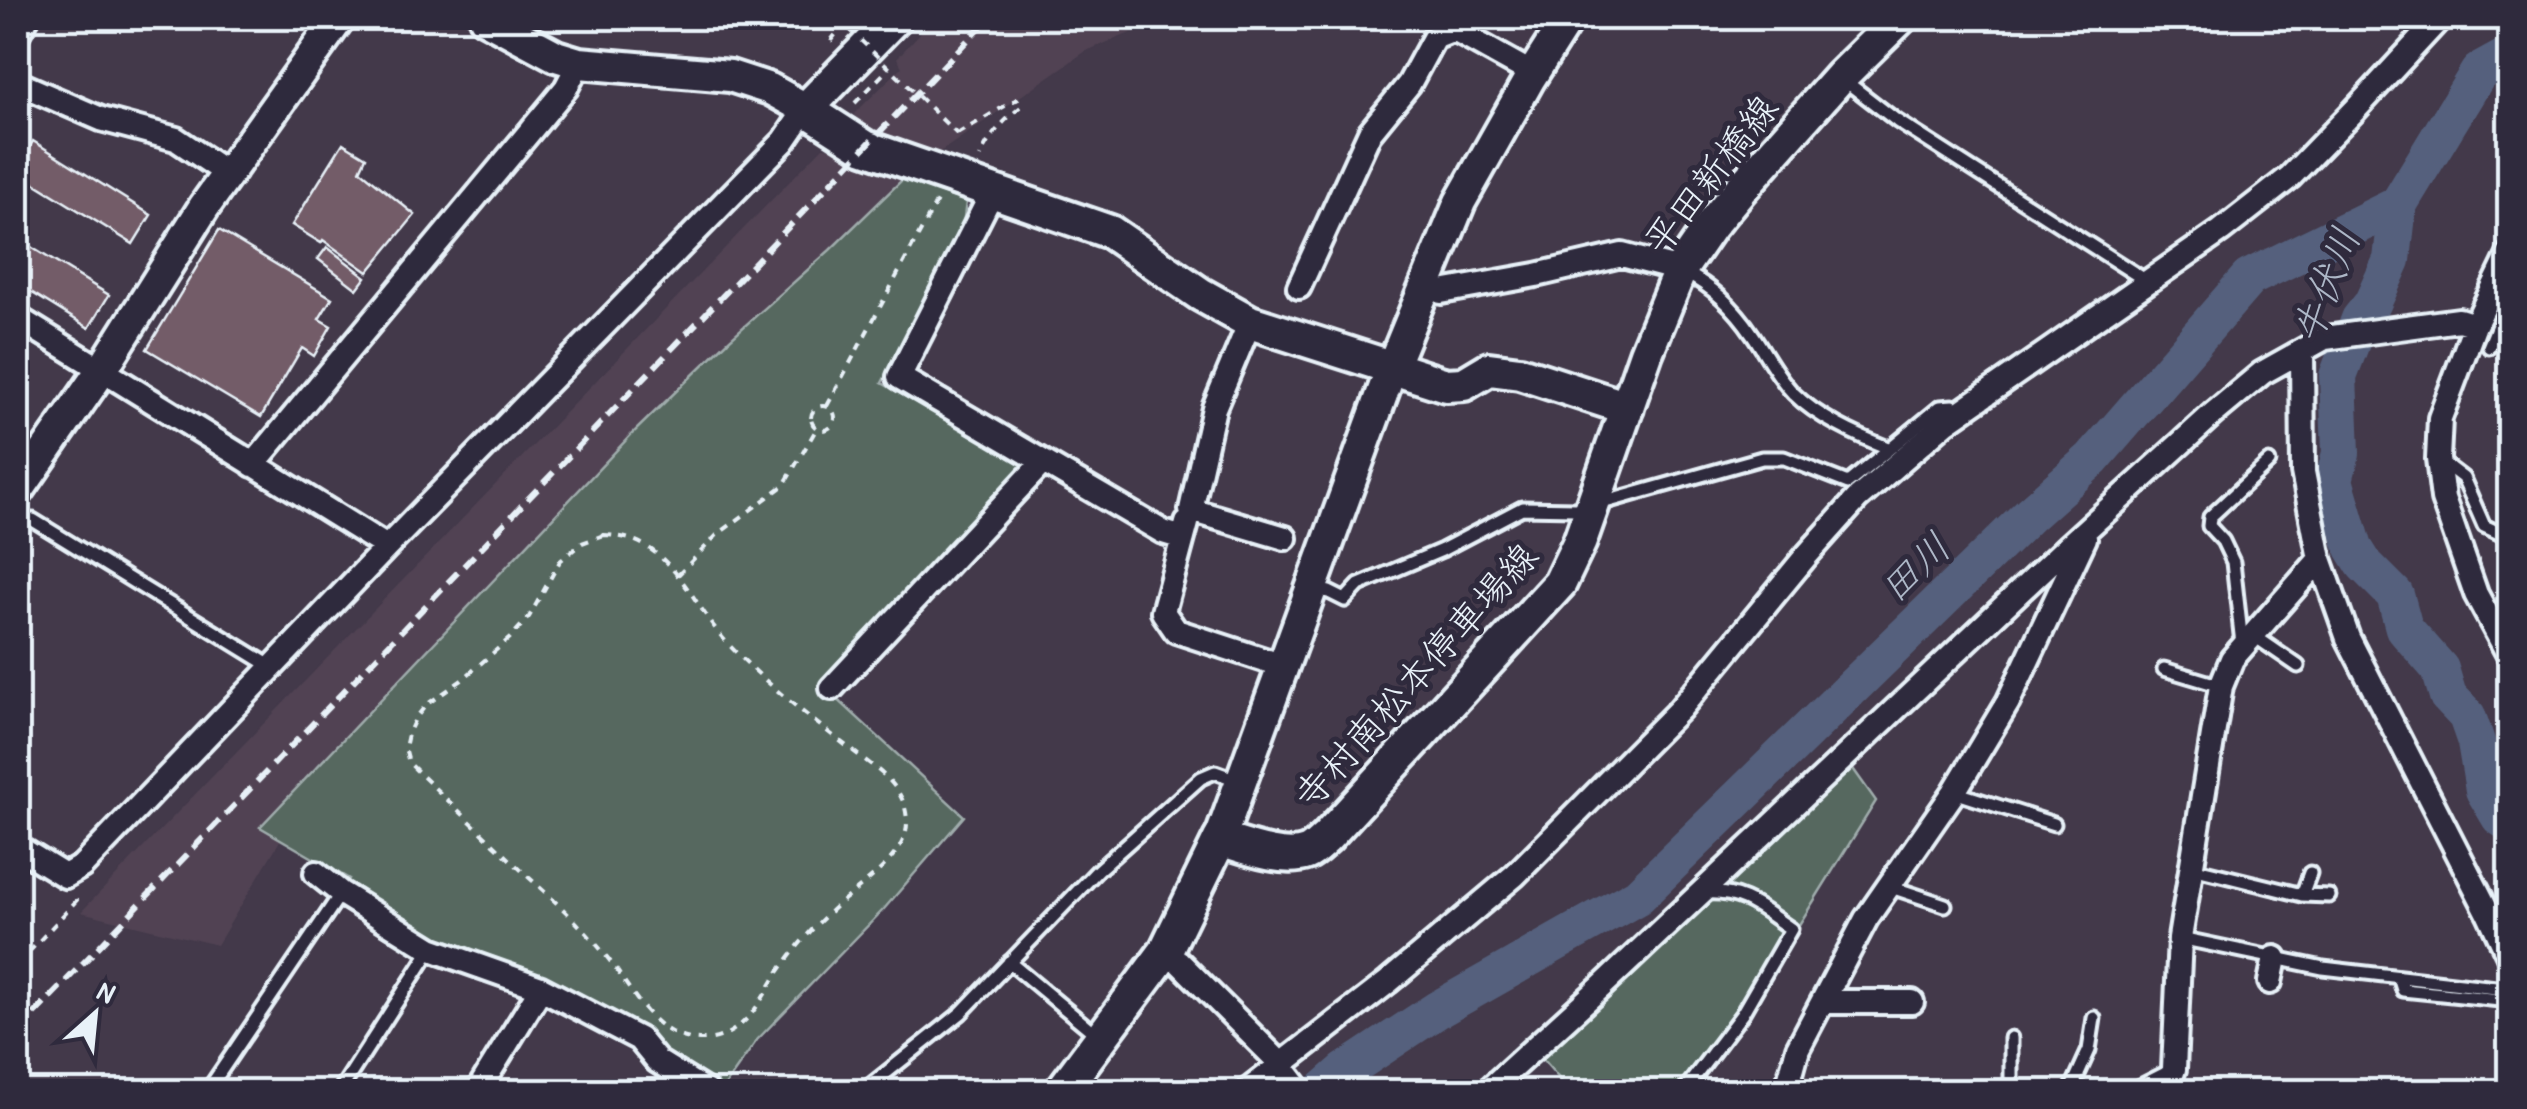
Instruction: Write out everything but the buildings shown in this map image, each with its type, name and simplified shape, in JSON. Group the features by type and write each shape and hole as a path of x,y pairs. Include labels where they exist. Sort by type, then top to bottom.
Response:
{"main road":[{"path":"895,18 806,109 865,147 1110,232 1200,294 1250,322 1446,385 1464,384 1489,369 1520,372 1628,408"},
{"name":"平田新橋線","path":"1628,408 1680,270 1739,191 1840,77 1900,18"},
{"name":"寺村南松本停車場線","path":"1220,839 1286,856 1308,853 1326,838 1560,583 1580,541 1628,408"},
{"path":"1061,1092 1165,952 1220,839"}],"street":[{"path":"18,33 27,18"},
{"path":"18,491 101,371 204,207 339,18"},
{"path":"18,847 65,876 82,866 784,141 806,109 770,89 730,76 578,63 556,56 484,18"},
{"path":"1220,839 1392,367 1460,202 1568,18"},
{"path":"1246,1092 1282,1069 1527,862 1680,709 1857,499 1961,411 2221,231 2290,177 2440,18"},
{"path":"1299,287 1370,132 1409,84 1434,38 1454,30 1532,74"},
{"path":"253,466 566,88 578,63"},
{"path":"18,83 101,119 176,138 228,174"},
{"path":"990,192 899,378 1163,532 1182,538"},
{"path":"2510,254 2472,324 2440,418 2438,459 2443,499 2476,594 2510,657"},
{"path":"1441,292 1536,276 1622,255 1680,270"},
{"path":"18,318 387,547"},
{"path":"1486,1092 2090,526 2262,373 2325,338 2459,320 2472,324"},
{"path":"1250,322 1214,408 1163,612 1176,631 1282,666"},
{"path":"2302,351 2303,472 2320,559 2348,638 2510,960"},
{"path":"832,688 1043,462"},
{"path":"1191,510 1284,538"},
{"path":"1786,1092 1798,1048 1866,919 1954,792 2008,702 2090,526"},
{"path":"2170,1080 2180,938 2221,686 2232,659 2320,559"},
{"path":"316,873 431,950 541,988 640,1039 657,1061 707,1092"},
{"path":"1165,952 1274,1058 1301,1092"},
{"path":"477,1092 541,988"},
{"path":"1824,1002 1912,1002"}],"lane":[{"path":"1840,77 1897,121 2148,282"},
{"path":"1680,270 1728,302 1796,396 1858,436 1888,448"},
{"path":"2489,346 2508,305"},
{"path":"1311,588 1345,600 1359,585 1442,550 1522,508 1576,509 1762,458 1784,458 1848,483 1940,407 1954,406 1961,411"},
{"path":"2438,459 2463,478 2484,526 2510,538"},
{"path":"2269,462 2210,517 2209,526 2223,541 2233,562 2248,641 2298,666"},
{"path":"33,520 273,667"},
{"path":"2164,669 2221,686"},
{"path":"862,1092 961,1012 1098,870 1200,778 1215,772 1240,781"},
{"path":"1954,792 2054,824"},
{"path":"2192,868 2302,895 2328,896"},
{"path":"2302,895 2310,873"},
{"path":"1888,886 1945,906"},
{"path":"211,1092 208,1090 341,893"},
{"path":"1683,1092 1742,1014 1792,929 1740,896 1700,893"},
{"path":"2180,938 2273,970 2323,968 2510,987"},
{"path":"339,1092 431,950"},
{"path":"1009,962 1102,1038"},
{"path":"2399,977 2403,990 2510,1001"},
{"path":"2070,1092 2088,1050 2094,1018"},
{"path":"2011,1038 2011,1092"},
{"path":"2129,1092 2170,1080"}],"path":[{"path":"838,18 957,134 1017,99 1022,106 1002,122 980,155"},
{"path":"832,38 849,18"},
{"path":"856,103 889,68"},
{"path":"827,406 942,190"},
{"path":"827,406 833,412 833,423 824,430 816,428 811,414 816,408 827,406"},
{"path":"678,575 717,534 784,484 816,428"},
{"path":"604,535 626,536 651,550 678,575 726,642 758,674 890,779 904,801 908,827 898,849 880,870 806,935 760,1003 738,1027 720,1038 702,1040 679,1036 659,1024 592,937 409,763 405,748 415,719 426,705 510,638 529,618 560,561 582,542 604,535"},
{"path":"18,964 77,900 45,879 48,867"}],"shaded area":[{"path":"934,18 1167,18 1086,51 927,161 859,129 854,114 902,67 897,58"},
{"path":"823,147 838,148 906,176 632,434 261,826 281,839 217,945 81,912"}],"green space":[{"path":"906,176 911,182 966,202 963,225 882,383 1021,463 1024,471 821,684 964,816 884,909 757,1040 722,1090 552,988 435,939 344,887 349,879 260,827 632,434"},
{"path":"1849,763 1876,801 1797,928 1751,897 1719,886"},
{"path":"1713,898 1743,902 1787,931 1721,1033 1676,1091 1570,1091 1537,1053 1700,901"}],"waterway":[{"name":"田川","path":"1321,1092 1345,1071 1437,1010 1638,896 2030,514 2092,459 2249,278 2398,205 2479,72 2510,55"},
{"name":"牛伏川","path":"2398,205 2392,260 2372,304 2360,319 2338,376 2341,453 2334,480 2354,548 2395,595 2404,628 2440,669 2448,696 2467,716 2484,790 2500,817 2510,824"}],"railway":[{"path":"18,1031 989,18"}]}
